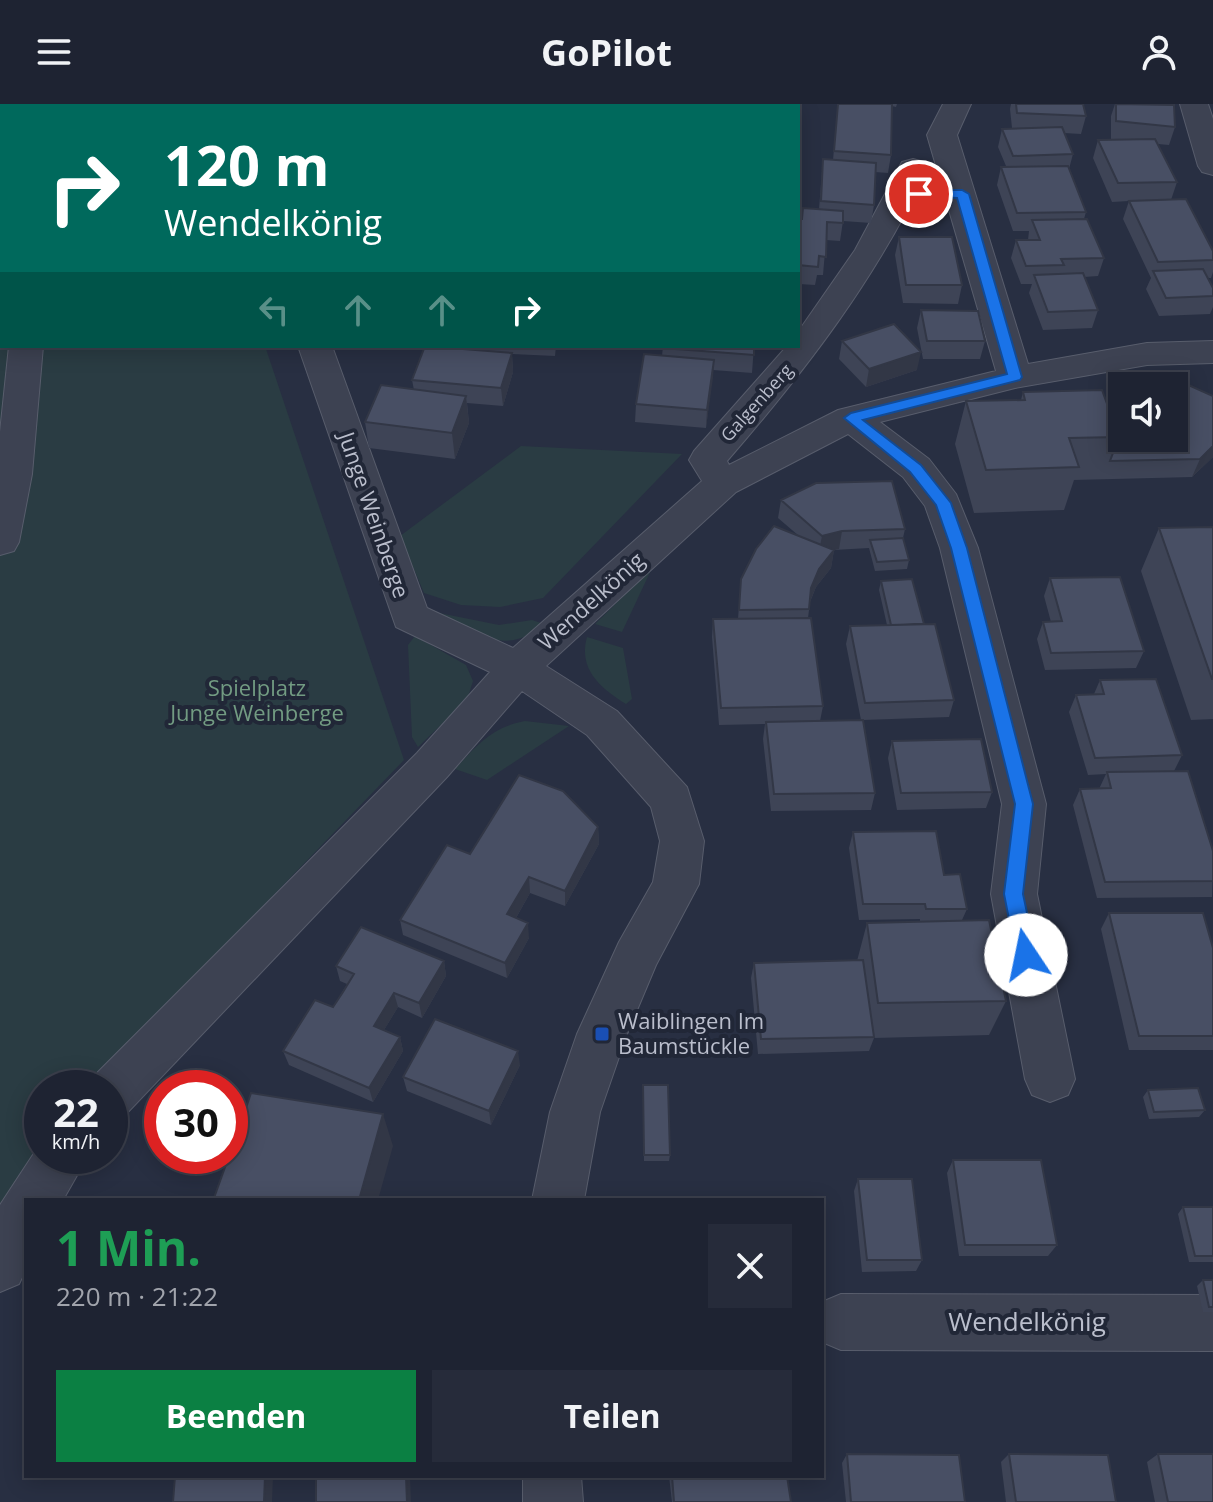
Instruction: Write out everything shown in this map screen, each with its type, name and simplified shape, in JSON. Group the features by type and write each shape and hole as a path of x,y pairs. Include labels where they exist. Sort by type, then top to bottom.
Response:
{"street":[{"path":"957,104 942,135 1015,377"},
{"path":"1194,104 1213,166"},
{"name":"Galgenberg","path":"723,483 707,460 806,348 856,277 899,202 913,168"},
{"path":"899,202 919,194 962,194"},
{"path":"0,542 14,474 26,348"},
{"name":"Junge Weinberge","path":"329,351 410,617 518,668 602,723 671,800 682,841 676,884 636,957 602,1034 575,1112 558,1198"},
{"name":"Wendelkönig","path":"128,1077 432,765 518,668 723,483 851,418 1015,377 1147,354 1213,352"},
{"path":"851,418 916,468 943,503 959,548 1024,804 1014,894 1050,1079"},
{"path":"33,1198 50,1174"},
{"path":"0,1265 24,1212"},
{"name":"Wendelkönig","path":"841,1322 1213,1323"},
{"path":"552,1478 553,1502"}],"green space":[{"name":"Spielplatz Junge Weinberge","path":"0,348 266,348 404,760 104,1070 24,1070 24,1174 26,1174 0,1215"},
{"path":"521,446 682,454 543,598 500,607 461,605 424,593 400,536"},
{"path":"652,568 622,632 595,624"},
{"path":"434,612 499,625 532,620 544,624 530,634 503,641 475,634"},
{"path":"415,636 466,665 473,681 467,700 418,747 412,737 408,645"},
{"path":"587,637 623,648 632,699 626,704 593,676 586,659"},
{"path":"525,721 569,726 487,780 455,769 494,732"}],"building":[{"path":"838,104 892,104 891,155 834,151"},
{"path":"1016,104 1083,104 1086,116 1017,113"},
{"path":"1116,104 1174,105 1175,127 1116,121"},
{"path":"1062,127 1073,154 1013,156 1002,129"},
{"path":"1155,139 1177,182 1118,183 1098,140"},
{"path":"823,159 876,163 874,205 821,201"},
{"path":"1068,166 1086,212 1017,213 1001,167"},
{"path":"1186,199 1213,251 1213,260 1158,262 1129,201"},
{"path":"803,208 843,211 843,223 827,222 826,257 819,256 818,267 800,265"},
{"path":"1087,219 1104,258 1061,259 1064,265 1026,266 1016,240 1040,240 1032,220"},
{"path":"899,237 952,237 962,285 906,285"},
{"path":"1203,269 1213,288 1213,296 1166,298 1153,271"},
{"path":"1083,273 1098,310 1048,312 1034,275"},
{"path":"921,310 978,311 985,341 927,341"},
{"path":"894,324 921,352 869,369 842,341"},
{"path":"424,348 512,353 501,388 412,380"},
{"path":"663,348 754,348 754,355"},
{"path":"644,354 714,360 707,410 636,404"},
{"path":"381,385 466,396 452,433 365,422"},
{"path":"1188,385 1213,396 1213,446 1200,459 1110,461 1113,452 1188,452"},
{"path":"1102,390 1108,407 1108,437 1069,438 1079,467 986,470 966,401 1025,400 1023,392"},
{"path":"892,481 905,529 842,531 822,536 781,500 816,483"},
{"path":"774,526 834,550 819,569 811,588 809,609 739,610 741,579 756,549"},
{"path":"1213,527 1213,679 1212,679 1159,528"},
{"path":"903,538 909,560 877,562 870,540"},
{"path":"1120,577 1144,651 1051,653 1043,622 1062,621 1050,578"},
{"path":"912,579 924,624 891,625 881,581"},
{"path":"811,618 823,706 721,708 713,619"},
{"path":"935,624 954,700 865,703 850,626"},
{"path":"1156,679 1182,755 1095,758 1076,695 1104,694 1100,680"},
{"path":"863,720 875,793 774,794 766,722"},
{"path":"981,739 992,792 901,793 892,741"},
{"path":"1188,771 1213,851 1213,881 1105,882 1080,789 1111,788 1107,772"},
{"path":"519,775 563,791 598,827 565,891 529,877 507,914 528,923 505,963 400,920 447,845 470,854"},
{"path":"936,831 944,875 960,874 967,909 926,909 925,904 863,904 853,832"},
{"path":"1109,913 1203,913 1213,948 1213,1036 1139,1036"},
{"path":"989,920 1006,1001 878,1003 867,923"},
{"path":"361,927 444,961 419,1003 394,993 374,1026 400,1037 369,1088 283,1051 315,1000 333,1007 343,992 354,974 336,966"},
{"path":"863,960 874,1037 761,1039 754,963"},
{"path":"435,1019 518,1051 489,1111 403,1077"},
{"path":"643,1085 668,1085 670,1155 644,1155"},
{"path":"1198,1088 1205,1110 1154,1112 1148,1090"},
{"path":"251,1093 383,1114 360,1198 214,1198 223,1174 248,1174 248,1102"},
{"path":"953,1160 1041,1160 1057,1245 965,1245"},
{"path":"858,1179 912,1179 922,1260 867,1260"},
{"path":"1183,1207 1213,1207 1213,1256 1195,1256"},
{"path":"1203,1280 1213,1280 1213,1307 1209,1307"},
{"path":"847,1454 959,1455 965,1502 851,1502"},
{"path":"1009,1454 1108,1455 1116,1502 1016,1502"},
{"path":"1158,1454 1213,1454 1213,1502 1168,1502"},
{"path":"175,1478 265,1478 264,1502 173,1502"},
{"path":"316,1478 406,1478 407,1502 316,1502"},
{"path":"672,1478 787,1478 791,1502 674,1502"}],"place":[{"name":"Waiblingen Im Baumstückle","path":"602,1034"}],"route":[{"path":"919,194 962,194 1015,377 851,418 916,468 943,503 959,548 1024,804 1014,894 1026,955"}]}
